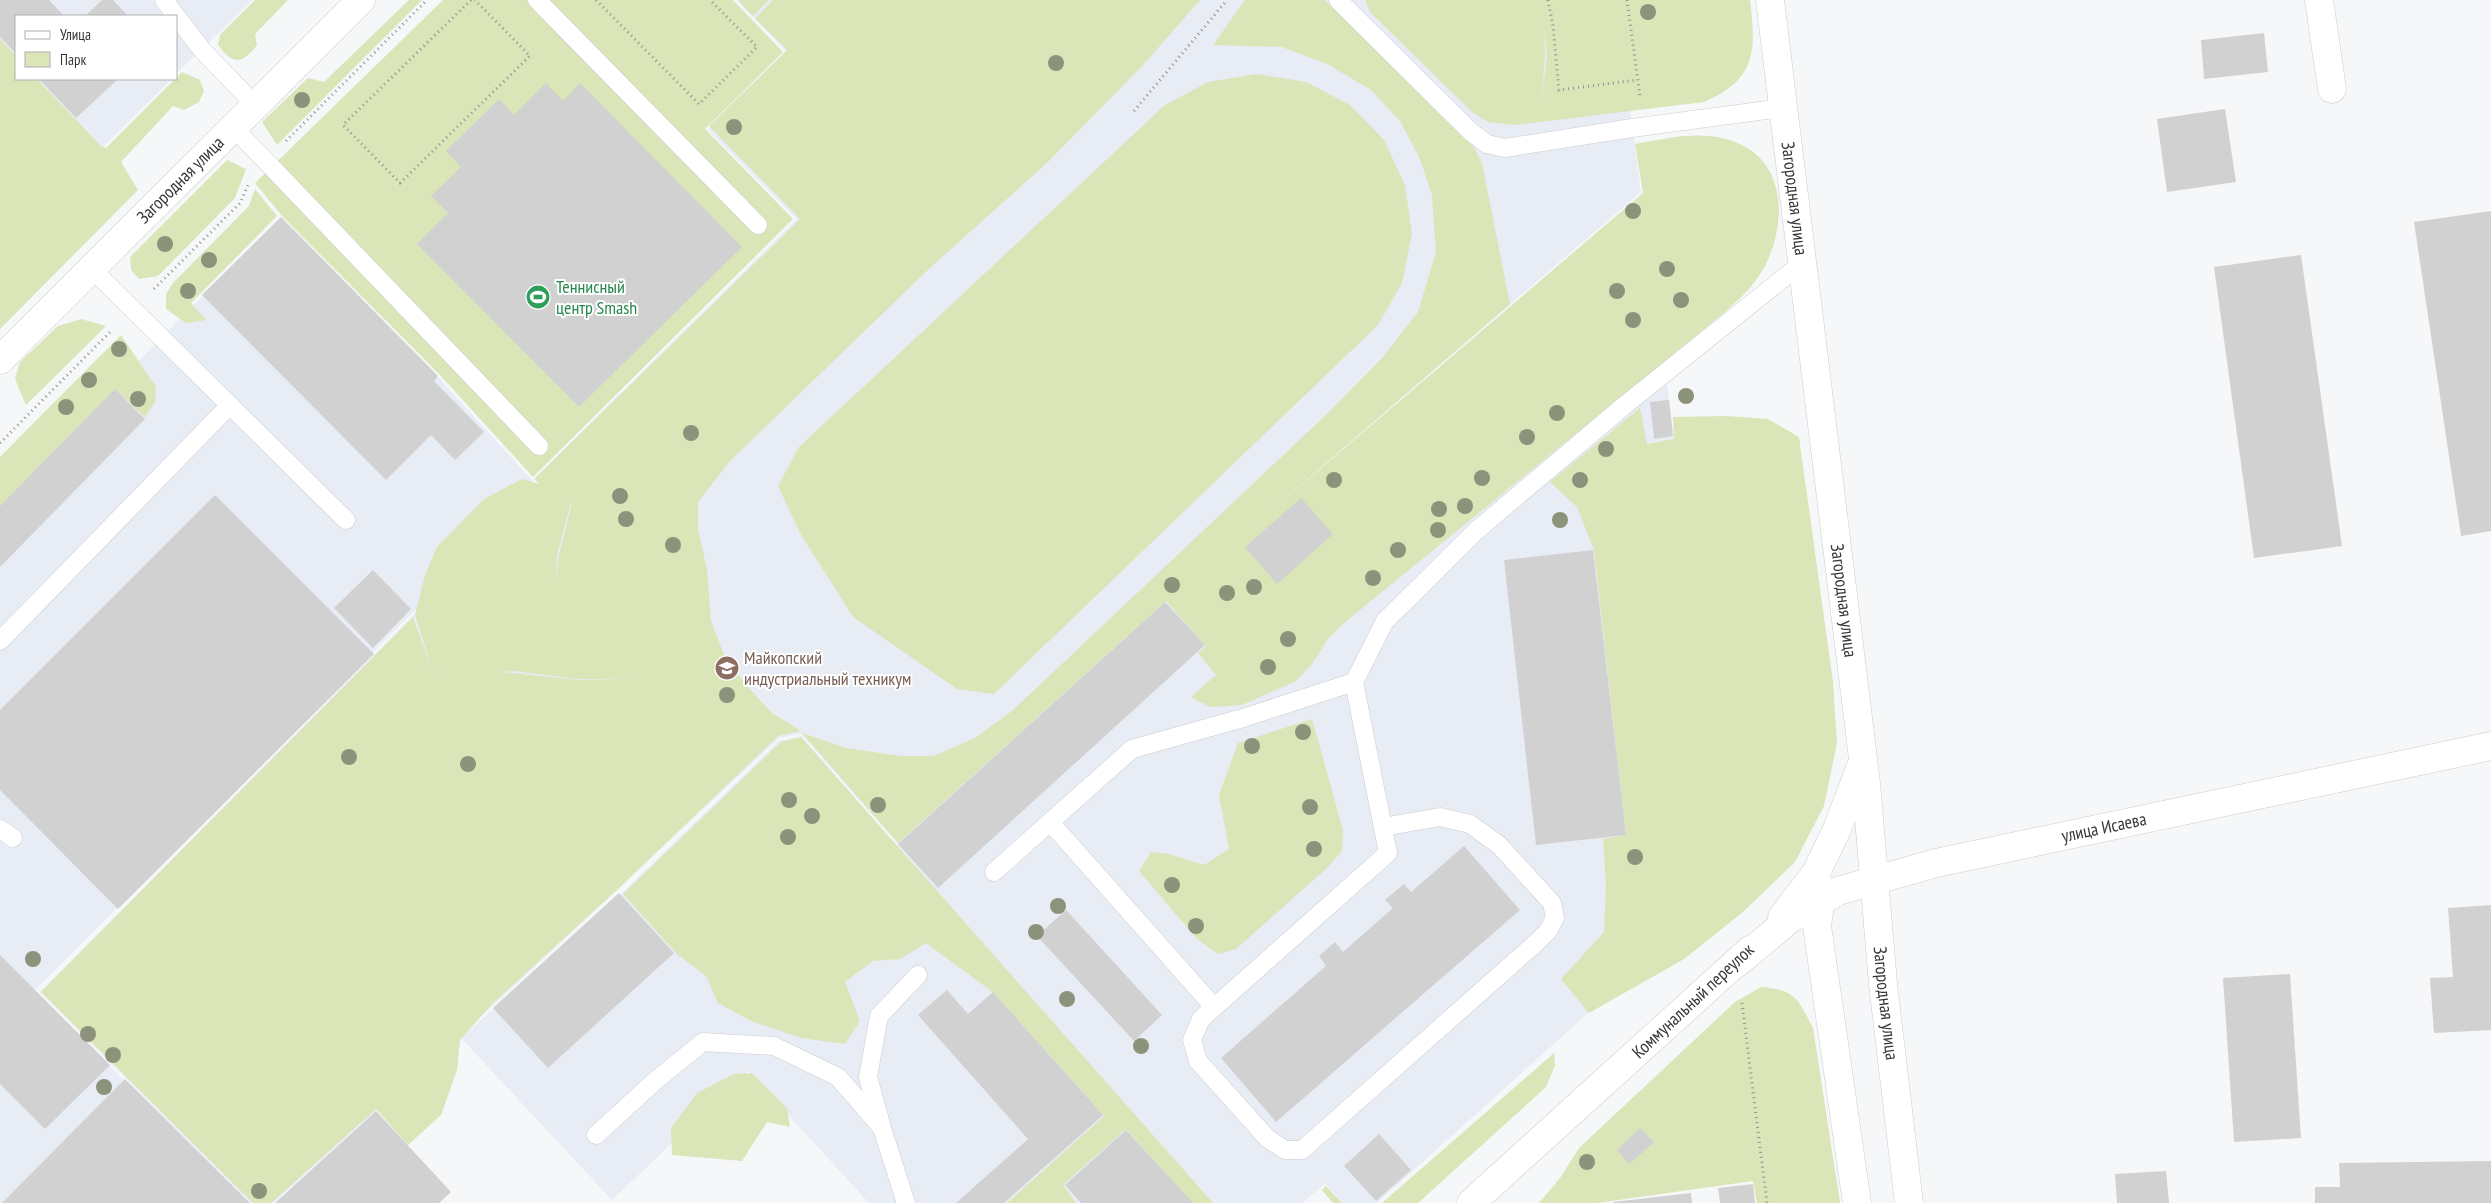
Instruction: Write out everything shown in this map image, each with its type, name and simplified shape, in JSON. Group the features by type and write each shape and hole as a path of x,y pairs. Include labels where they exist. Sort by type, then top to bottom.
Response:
{"street":[{"name":"Загородная улица","path":"0,360 361,0"},
{"name":"Загородная улица","path":"1770,0 1863,760 1883,984 1909,1203"},
{"path":"2318,0 2332,89"},
{"name":"улица Исаева","path":"1737,963 1791,918 1838,891 1936,863 2491,746"},
{"name":"Коммунальный переулок","path":"1471,1203 1737,963 1782,917 1816,873 1838,827 1863,760"},
{"path":"1838,827 1823,875 1816,926 1857,1203"}],"lane":[{"path":"164,0 175,15"},
{"path":"537,0 758,225"},
{"path":"1338,0 1471,132 1487,144 1505,148 1782,108"},
{"path":"178,18 203,51 256,106"},
{"path":"234,128 539,446"},
{"path":"1383,827 1440,817 1470,824 1499,845 1552,903 1555,918 1548,931 1302,1150 1285,1150 1267,1138 1198,1061 1192,1040 1202,1019 1214,1007 1388,853 1354,682 1385,621 1477,530 1625,405 1801,264"},
{"path":"92,269 346,520"},
{"path":"0,641 230,405"},
{"path":"994,872 1132,749 1243,718 1354,682"},
{"path":"1050,822 1214,1007"},
{"path":"906,1203 868,1077 879,1016 918,975"},
{"path":"596,1135 654,1081 704,1042 774,1046 838,1077 882,1128"}],"path":[{"path":"0,443 240,203 251,176 427,0"},
{"path":"471,0 343,125 400,183 530,56 475,0"},
{"path":"596,0 698,104 757,47 710,0"},
{"path":"1134,111 1227,0"},
{"path":"1548,0 1553,26 1559,90 1637,80"},
{"path":"1628,0 1644,127"},
{"path":"1737,963 1767,1203"}],"shaded area":[{"path":"0,0 252,0 178,72 178,15 15,15 15,80 171,80 0,248"},
{"path":"736,0 1616,0 1641,192 1165,601 1006,746 1166,602 1642,195 1732,880 1657,951 1377,1203 1343,1203 1325,1183 1303,1203 869,1203 748,1071 612,1200 461,1038 621,894 779,741 801,736 896,845 898,844 801,734 779,738 500,999 273,1203 251,1203 40,992 541,487 534,479 797,219 708,130 787,52"},
{"path":"281,217 436,375 538,487 34,991 247,1203 0,1203 0,501"}],"green space":[{"path":"255,0 288,0 255,34 257,45 252,51 242,59 233,59 218,45 220,35"},
{"path":"409,0 422,0 277,145 262,122 308,78 324,82"},
{"name":"Теннисный центр Smash","path":"443,0 733,0 783,52 705,129 793,219 533,477 439,374 282,216 255,183"},
{"path":"738,0 769,0 753,16"},
{"path":"773,0 1200,0 1144,64 1047,163 932,266 730,461 698,502 698,529 707,570 711,621 724,655 746,685 772,713 801,731 778,736 617,890 493,1003 460,1040 457,1070 441,1115 408,1145 376,1109 271,1203 253,1203 41,992 413,617 434,676 415,615 425,575 437,547 484,499 522,479 539,484 535,479 536,477 800,219 709,126 787,50 755,18","holes":["571,502 559,555 556,581 557,555","514,671 576,679 629,680 578,680 503,672"]},
{"path":"1245,0 1325,0 1473,146 1482,163 1510,304 1258,522 1643,193 1635,144 1691,136 1714,137 1726,139 1745,147 1760,158 1770,172 1776,189 1779,207 1778,226 1766,264 1753,284 1725,312 1344,623 1327,640 1312,664 1296,681 1242,705 1210,707 1191,697 1216,675 1198,653 1206,646 1166,601 898,843 802,733 846,748 900,756 934,756 975,738 1012,711 1328,413 1382,358 1418,312 1436,252 1432,195 1420,159 1400,121 1371,90 1329,65 1282,47 1213,45"},
{"path":"1365,0 1750,0 1753,34 1752,49 1749,62 1734,84 1704,102 1515,125 1488,122 1472,112 1370,12","holes":["1544,31 1547,56 1541,104 1545,55"]},
{"path":"0,39 15,55 15,80 38,80 101,146 106,148 174,80 178,80 178,76 182,72 200,80 204,91 199,102 184,110 173,106 121,162 138,190 0,329"},
{"path":"1257,74 1306,82 1350,105 1384,140 1405,185 1412,234 1402,283 1378,325 994,694 957,689 853,617 800,533 778,486 799,447 1165,105 1208,82"},
{"path":"227,160 246,169 235,198 158,276 139,279 131,270 130,257"},
{"path":"255,189 277,216 191,303 206,320 186,323 166,309 166,294 173,283 249,206"},
{"path":"81,319 106,326 26,405 15,379 20,362 58,326"},
{"path":"121,335 156,387 155,402 145,417 115,389 0,506 0,457"},
{"path":"1640,408 1647,444 1674,439 1673,417 1726,416 1768,419 1799,437 1833,682 1837,743 1824,806 1795,862 1743,912 1684,959 1589,1013 1561,979 1604,932 1606,886 1603,839 1626,835 1594,550 1577,507 1550,482"},
{"path":"1312,719 1343,830 1342,851 1327,868 1236,949 1218,954 1197,939 1139,871 1151,852 1169,854 1204,865 1229,849 1219,795 1238,743"},
{"path":"801,737 1213,1203 1192,1203 1126,1129 1063,1185 1076,1203 1007,1203 1104,1116 994,993 926,943 900,959 873,961 845,982 860,1021 845,1044 801,1038 751,1021 718,1003 706,976 677,954 623,894 781,742"},
{"path":"1761,987 1773,988 1795,998 1813,1028 1840,1203 1757,1203 1753,1181 1597,1203 1539,1203 1560,1178 1579,1148 1735,1002"},
{"path":"1554,1053 1555,1065 1546,1087 1418,1203 1382,1203"},
{"path":"752,1073 787,1108 790,1127 767,1122 742,1161 672,1155 671,1128 697,1093 734,1074"},
{"path":"1326,1186 1342,1203 1333,1203 1322,1190"}],"building":[{"path":"0,0 49,0 63,15 15,15 15,53 0,37"},
{"path":"102,0 113,0 127,15 86,15"},
{"path":"2264,33 2268,72 2204,79 2201,40"},
{"path":"40,80 117,80 76,118"},
{"path":"546,83 563,101 580,83 742,247 579,407 417,244 448,213 431,196 461,167 446,151 499,99 514,115"},
{"path":"2225,109 2236,182 2167,192 2157,119"},
{"path":"2491,211 2491,531 2461,536 2414,222"},
{"path":"281,217 438,376 434,381 484,432 455,460 431,435 386,480 202,295"},
{"path":"2301,255 2342,546 2254,558 2214,267"},
{"path":"115,389 145,419 0,567 0,506"},
{"path":"1669,400 1673,436 1654,439 1650,402"},
{"path":"215,495 374,654 118,909 0,790 0,710"},
{"path":"1301,498 1333,534 1277,584 1245,547"},
{"path":"1593,550 1626,835 1536,845 1504,560"},
{"path":"373,570 411,609 373,648 334,608"},
{"path":"1165,602 1205,645 938,888 898,844"},
{"path":"1464,846 1520,910 1276,1122 1221,1058 1326,966 1319,956 1335,942 1343,952 1393,908 1385,900 1404,884 1411,892"},
{"path":"619,893 674,953 548,1068 493,1008"},
{"path":"2491,905 2491,1030 2434,1033 2430,978 2453,977 2448,908"},
{"path":"1066,910 1162,1015 1134,1041 1037,936"},
{"path":"0,955 110,1065 45,1129 0,1084"},
{"path":"2290,974 2301,1138 2234,1142 2223,978"},
{"path":"947,990 968,1014 993,992 1103,1115 1004,1203 956,1203 1028,1139 918,1015"},
{"path":"125,1079 250,1203 2,1203"},
{"path":"376,1111 451,1192 439,1203 275,1203"},
{"path":"1640,1128 1654,1142 1629,1164 1617,1150"},
{"path":"1126,1130 1193,1203 1081,1203 1065,1185"},
{"path":"1379,1134 1411,1170 1376,1201 1344,1166"},
{"path":"2491,1161 2491,1203 2315,1203 2315,1187 2340,1187 2339,1163"},
{"path":"2166,1171 2169,1203 2117,1203 2115,1174"},
{"path":"1753,1184 1755,1203 1720,1203 1718,1188"},
{"path":"1691,1193 1692,1203 1613,1203 1613,1202"}],"place":[{"name":"Теннисный центр Smash","path":"538,297"},
{"name":"Майкопский индустриальный техникум","path":"727,668"}]}
